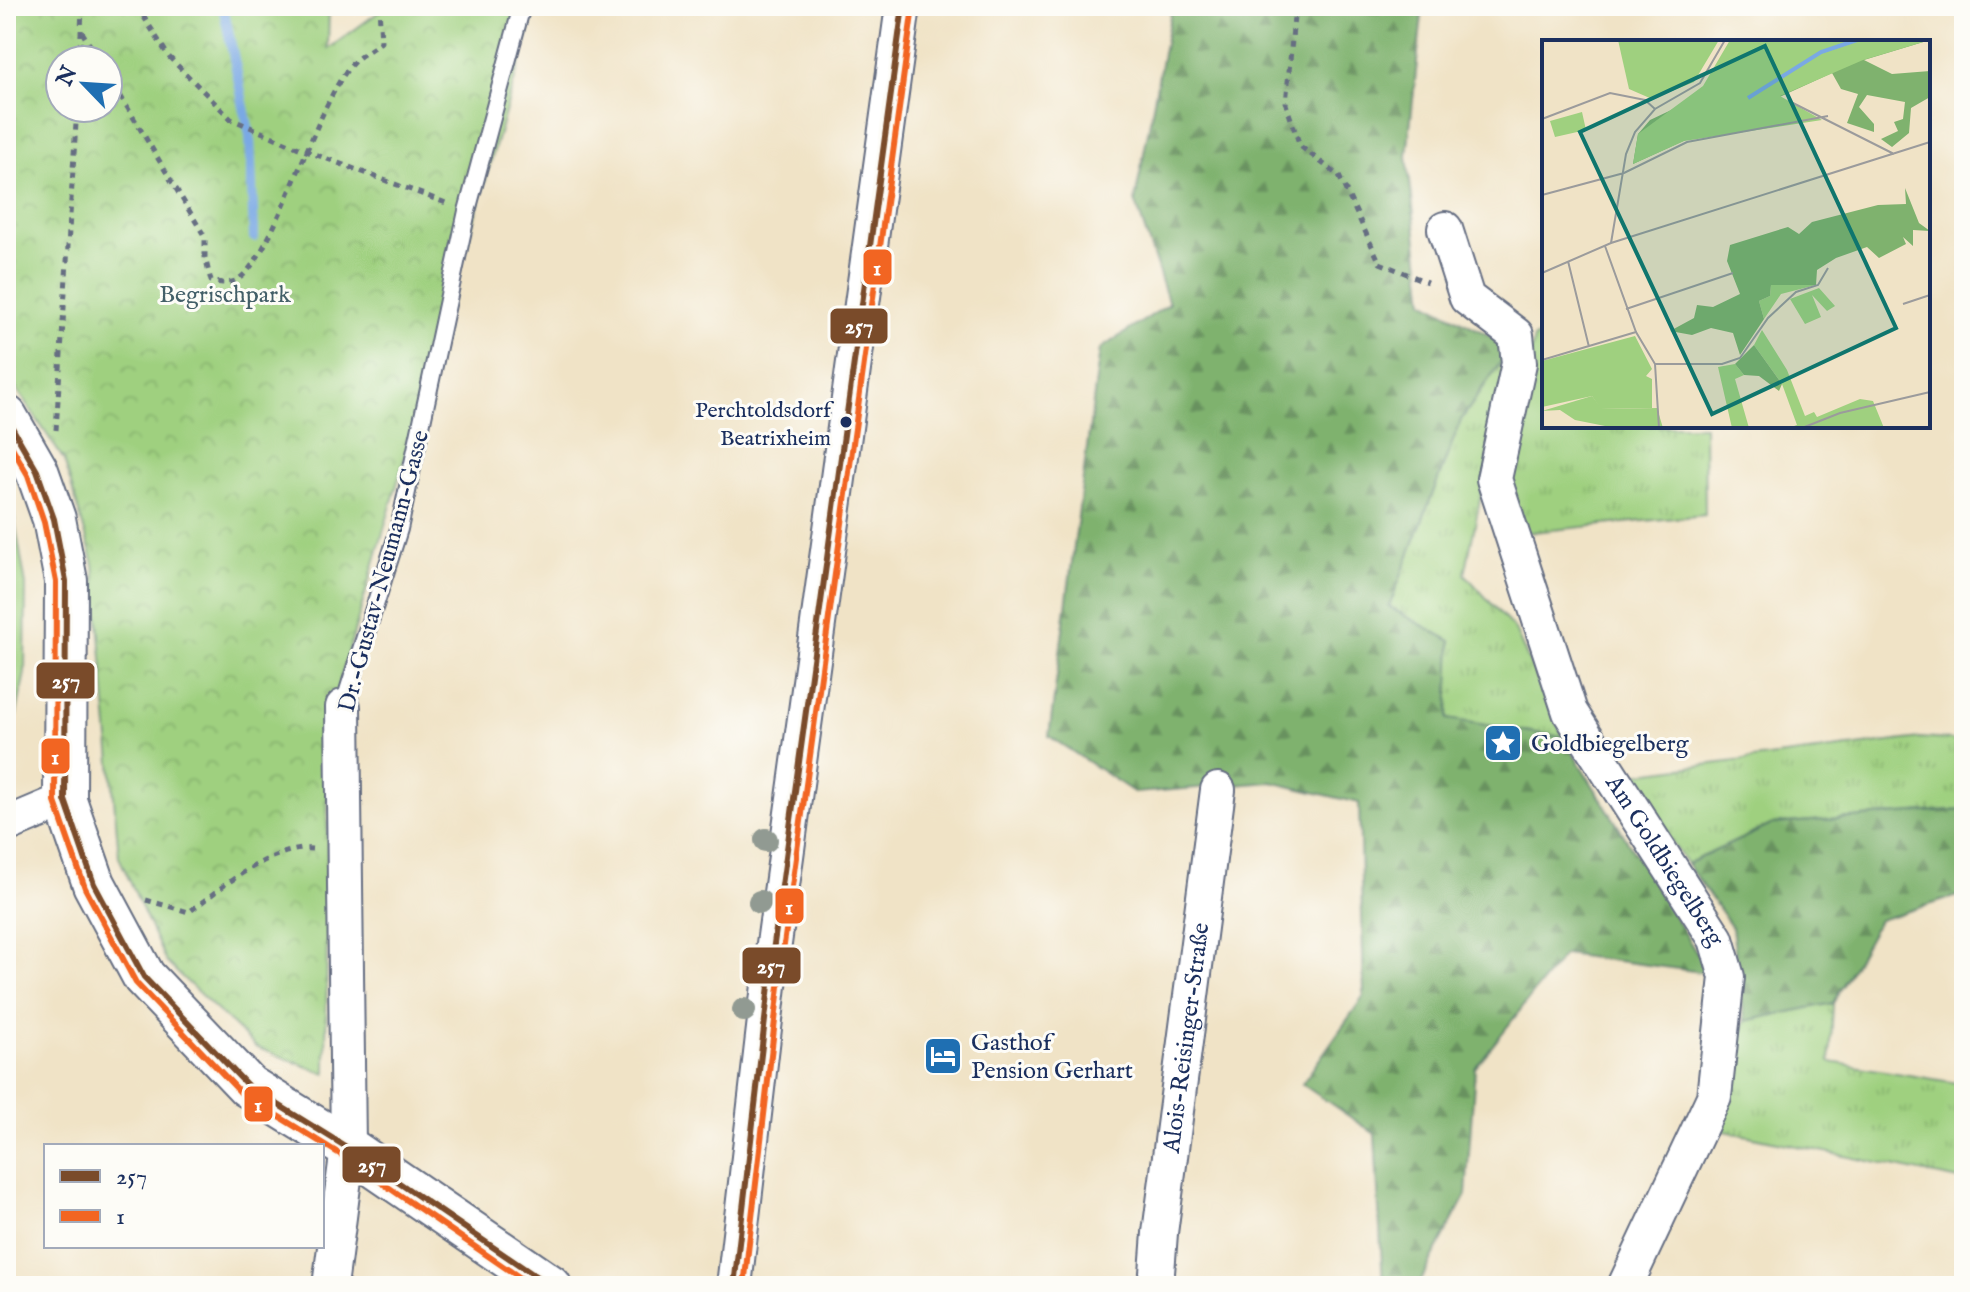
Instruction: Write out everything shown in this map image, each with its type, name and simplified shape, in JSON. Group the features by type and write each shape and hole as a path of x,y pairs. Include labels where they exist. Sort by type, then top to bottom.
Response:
{"street":[{"path":"734,1286 773,951 903,6"},
{"path":"1445,229 1467,298"},
{"name":"Am Goldbiegelberg","path":"1467,298 1516,335 1519,363 1494,479 1570,712 1716,939 1727,977 1714,1097 1625,1286"},
{"path":"6,417 37,471 54,519 66,581 65,800 94,884 144,977 248,1086 348,1148 550,1286"},
{"name":"Dr.-Gustav-Neumann-Gasse","path":"330,1286 348,1148 343,707"},
{"name":"Alois-Reisinger-Straße","path":"1156,1286 1160,1233 1218,790"},
{"path":"6,825 65,800"}],"lane":[{"name":"Dr.-Gustav-Neumann-Gasse","path":"343,707 399,529 467,211 522,6"}],"path":[{"path":"81,44 82,6"},
{"path":"137,6 169,57 231,119 306,151 467,211"},
{"path":"124,102 205,237 205,257 211,281 222,284 237,280 265,248 306,151 338,87 352,64 381,42 379,6"},
{"path":"1295,6 1286,104 1300,146 1339,176 1380,263 1467,298"},
{"path":"82,31 90,44"},
{"path":"37,471 58,427 76,124"},
{"path":"94,884 189,912 236,876 296,848 345,852"}],"green space":[{"name":"Begrischpark","path":"6,6 329,6 328,49 387,6 536,6 328,722 326,1074 256,1047 166,962 119,857 94,564 64,460 6,373"},
{"path":"1172,6 1423,6 1407,156 1424,301 1511,347 1461,420 1389,607 1451,641 1448,719 1563,737 1709,973 1564,954 1475,1068 1466,1195 1418,1286 1383,1286 1375,1134 1302,1084 1364,996 1359,803 1271,782 1135,793 1049,736 1100,349 1169,304 1135,200"},
{"path":"1542,335 1542,428 1704,428 1705,515 1522,533 1504,480 1534,338"},
{"path":"1511,347 1465,574 1515,630 1563,737 1447,719 1451,641 1389,607 1461,420"},
{"path":"6,493 12,505 26,585 25,673 6,766"},
{"path":"1920,738 1964,741 1964,809 1773,824 1687,864 1625,775"},
{"path":"1964,809 1964,894 1879,920 1833,1003 1745,1021 1732,928 1687,864 1773,824"},
{"path":"1833,1003 1830,1062 1964,1084 1964,1181 1720,1130 1745,1021"}],"waterway":[{"path":"223,6 250,136 254,237"}],"transit line":[{"name":"257","path":"734,1286 773,951 903,6"},
{"name":"1","path":"744,1286 783,952 913,7"},
{"name":"257","path":"6,417 37,471 54,519 66,581 65,800 94,884 144,977 248,1086 348,1148 550,1286"},
{"name":"1","path":"6,437 28,475 44,522 56,582 55,802 85,888 136,983 242,1094 323,1144"},
{"name":"1","path":"324,1144 532,1286"}],"place":[{"name":"Perchtoldsdorf Beatrixheim","path":"846,422"},
{"name":"Goldbiegelberg","path":"1503,743"},
{"name":"Gasthof Pension Gerhart","path":"943,1056"}]}
